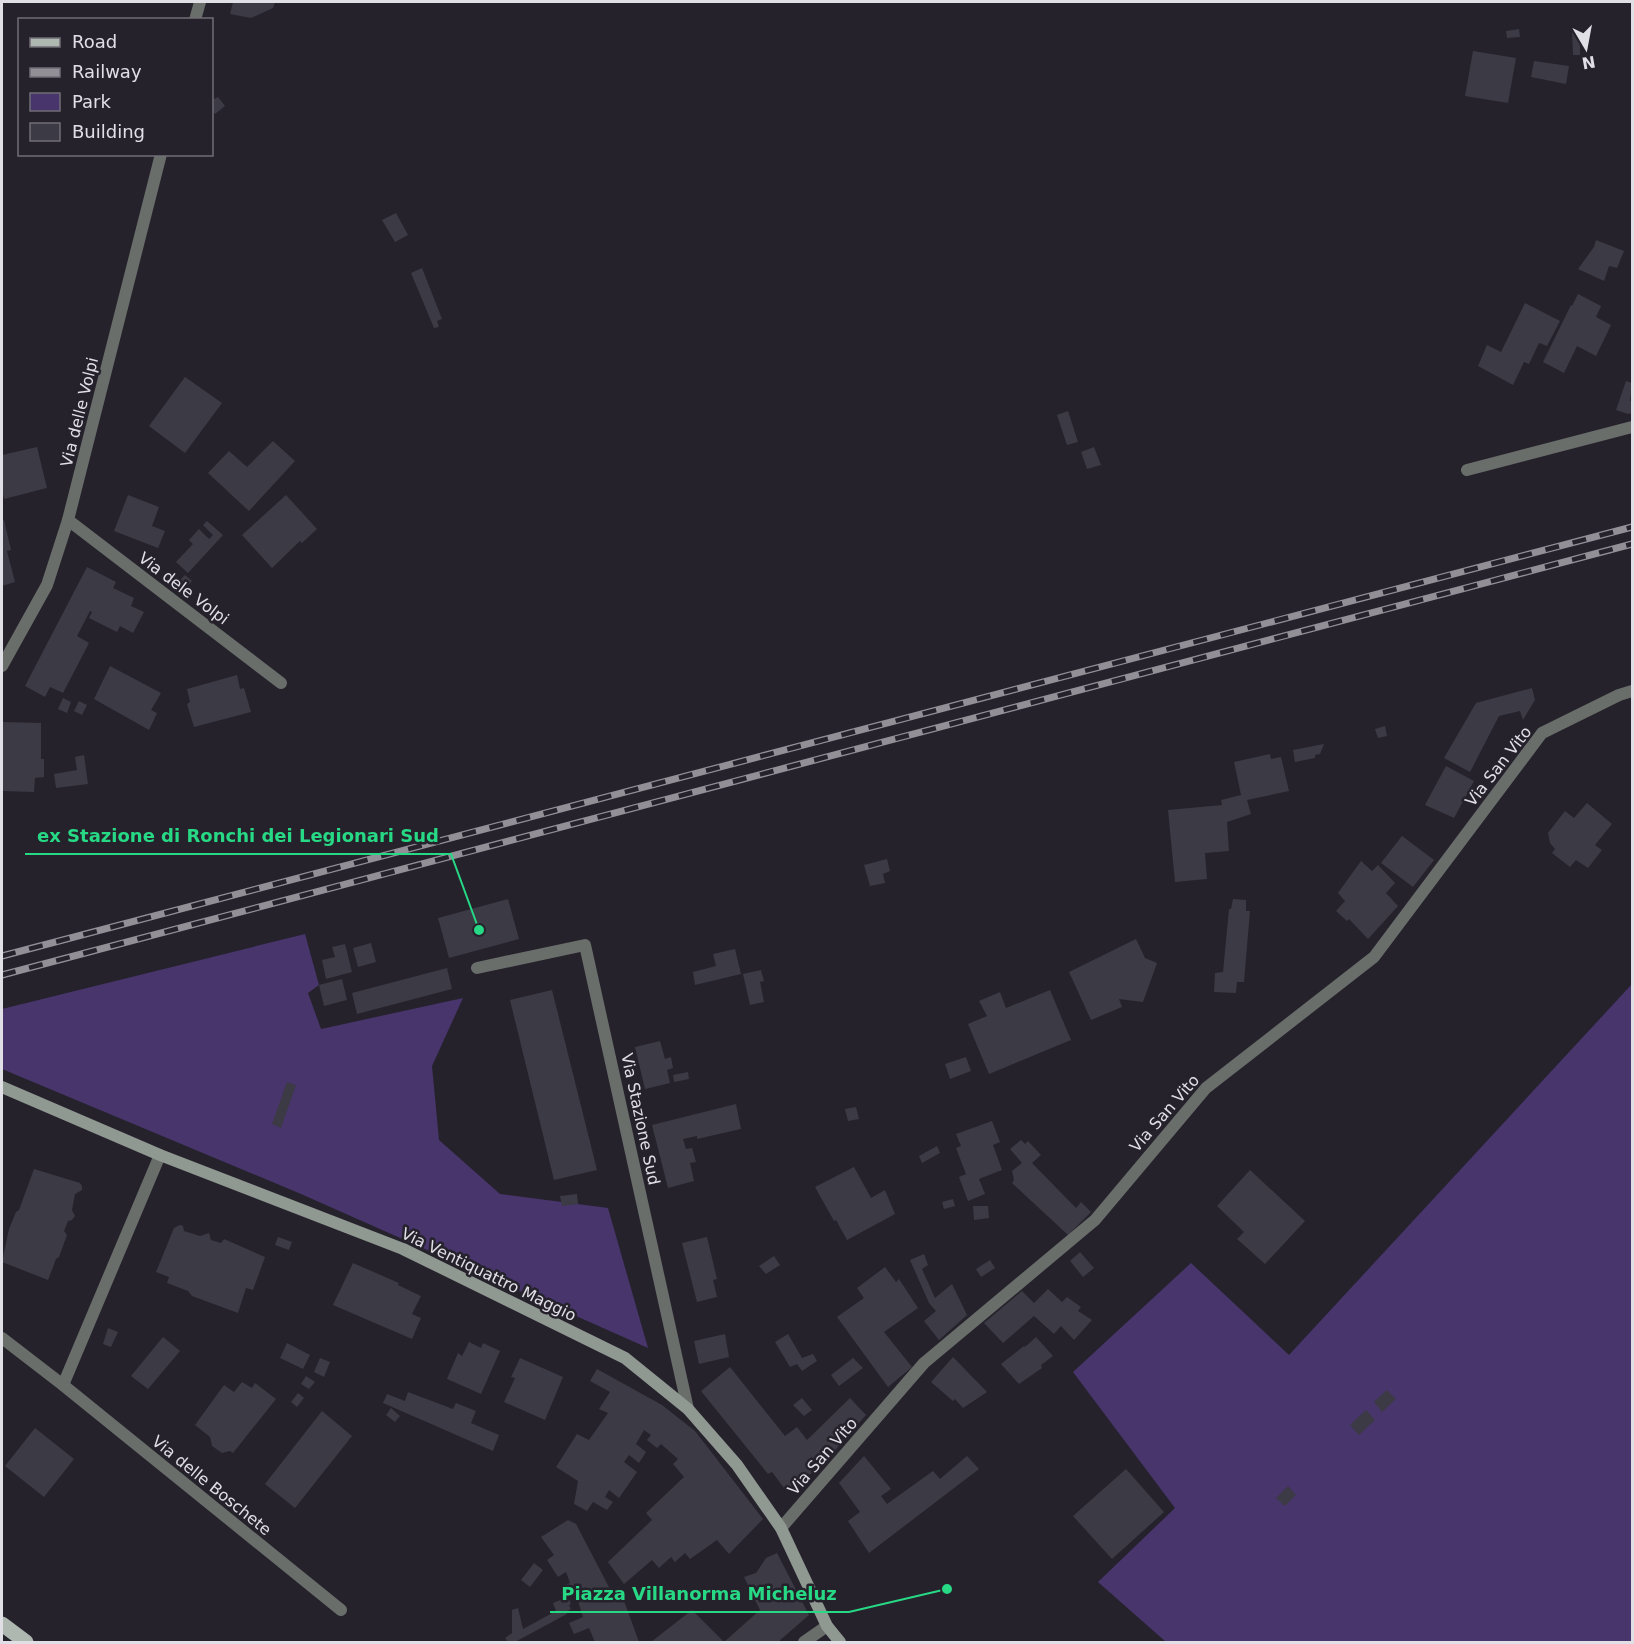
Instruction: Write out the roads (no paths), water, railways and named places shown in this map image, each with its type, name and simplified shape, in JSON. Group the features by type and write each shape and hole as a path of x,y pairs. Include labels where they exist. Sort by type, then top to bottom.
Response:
{"main road":[{"path":"2,1624 26,1642"}],"street":[{"path":"196,18 200,2"},
{"name":"Via delle Volpi","path":"2,666 48,585 68,520 160,156"},
{"path":"1467,470 1632,427"},
{"name":"Via dele Volpi","path":"68,520 281,683"},
{"name":"Via San Vito","path":"781,1527 924,1363 1095,1220 1206,1088 1374,957 1542,733 1619,695 1632,691"},
{"name":"Via Stazione Sud","path":"477,968 585,945 688,1409"},
{"name":"Via Ventiquattro Maggio","path":"2,1088 160,1155 404,1249 625,1358 688,1409 737,1465 781,1527 827,1626 840,1642"},
{"path":"63,1385 160,1155"},
{"name":"Via delle Boschete","path":"2,1338 341,1610"},
{"path":"804,1642 827,1626"}],"railway":[{"path":"2,956 1632,527"},
{"path":"2,975 1632,544"}],"place":[{"name":"ex Stazione di Ronchi dei Legionari Sud","path":"479,930"},
{"name":"Piazza Villanorma Micheluz","path":"947,1589"}]}
